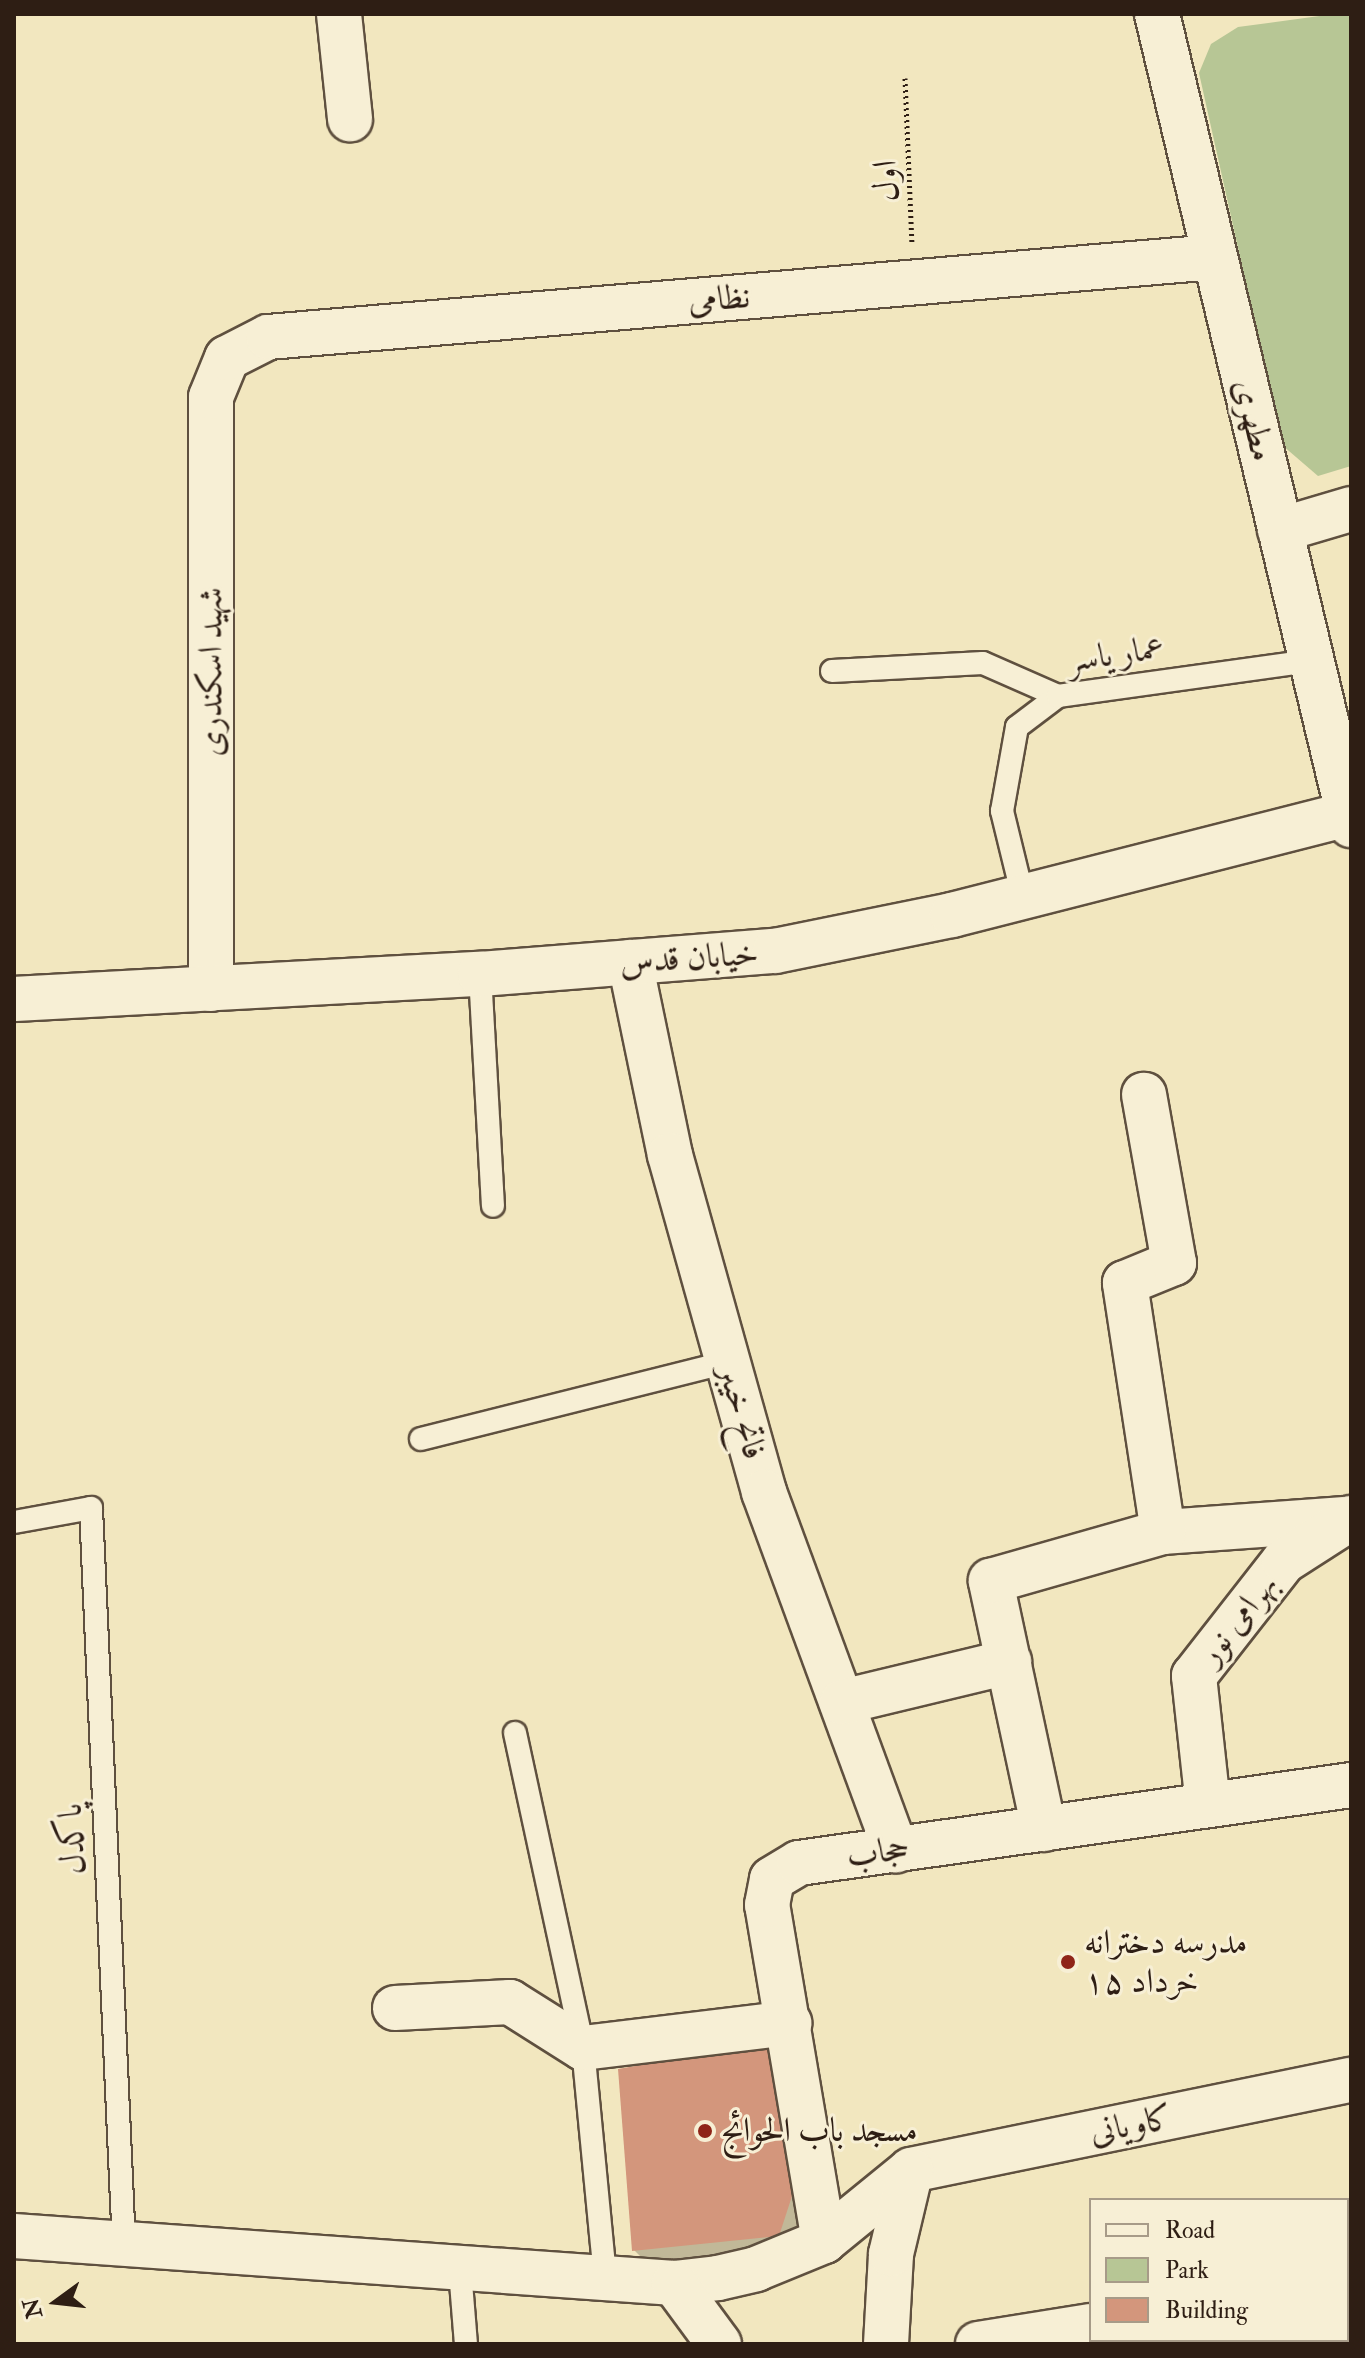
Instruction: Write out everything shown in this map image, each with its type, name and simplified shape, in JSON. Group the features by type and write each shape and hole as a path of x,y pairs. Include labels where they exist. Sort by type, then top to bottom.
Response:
{"street":[{"path":"339,14 350,119"},
{"name":"مطهری","path":"1157,14 1350,819"},
{"name":"نظامی","path":"227,358 268,337 1215,257"},
{"name":"شهید اسکندری","path":"211,989 211,397 227,358"},
{"path":"1280,530 1351,509"},
{"name":"خیابان قدس","path":"14,999 480,974 775,951 1023,897 1350,819"},
{"name":"فاتح خیبر","path":"630,962 670,1155 764,1492 896,1850"},
{"path":"1144,1095 1174,1263 1125,1283 1163,1532"},
{"path":"1044,1829 991,1581 1163,1532 1350,1518"},
{"name":"بهرامی نور","path":"1208,1805 1194,1676 1284,1561 1350,1518"},
{"path":"842,1702 1009,1662"},
{"name":"حجاب","path":"824,2241 767,1905 772,1879 799,1863 1351,1785"},
{"path":"395,2008 510,2002 583,2048 789,2023"},
{"name":"کاویانی","path":"911,2170 1351,2080"},
{"path":"14,2236 674,2283 718,2278 756,2269 824,2241 911,2170"},
{"path":"886,2344 891,2254 911,2170"},
{"path":"674,2283 719,2344"},
{"path":"978,2344 1089,2326"}],"lane":[{"name":"عمار یاسر","path":"1023,897 1002,811 1017,727 1058,696 1311,661"},
{"path":"832,671 983,663 1058,696"},
{"path":"480,974 493,1206"},
{"path":"421,1439 728,1362"},
{"name":"پاکدل","path":"14,1522 91,1508 124,2245"},
{"path":"515,1733 583,2048 605,2278"},
{"path":"460,2270 466,2344"}],"path":[{"name":"اول","path":"905,78 914,283"}],"green space":[{"path":"1351,14 1351,466 1318,476 1282,445 1199,73 1211,44 1238,27"}],"building":[{"name":"مسجد باب الحوائج","path":"776,2041 793,2193 779,2236 632,2251 618,2069"}],"place":[{"name":"مدرسه دخترانه ۱۵ خرداد","path":"1068,1962"},
{"name":"مسجد باب الحوائج","path":"705,2131"}]}
